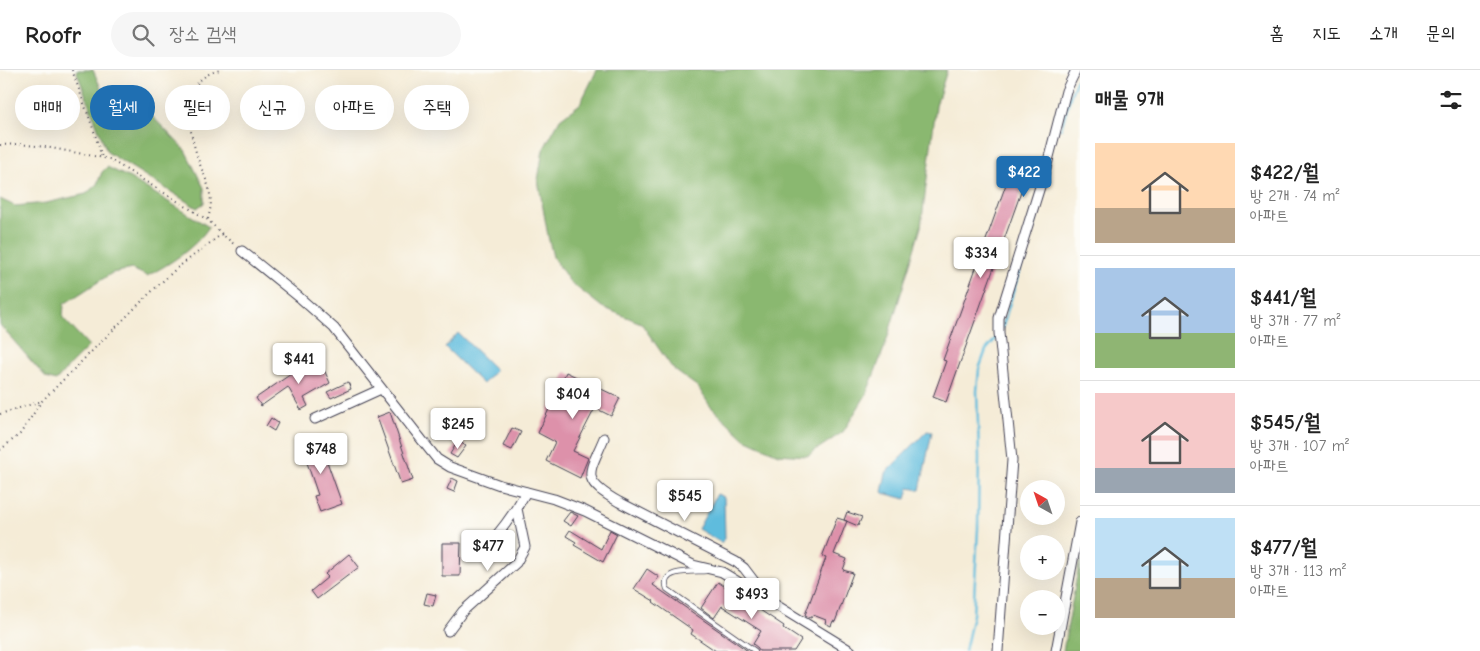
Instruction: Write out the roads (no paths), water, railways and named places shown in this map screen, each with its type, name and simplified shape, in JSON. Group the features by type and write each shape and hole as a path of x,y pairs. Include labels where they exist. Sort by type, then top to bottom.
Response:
{"street":[{"path":"998,651 1012,460 999,337 999,318 1048,161 1066,90 1076,70"},
{"path":"242,251 334,328 437,459 450,467 500,485 554,499 585,511 693,565 722,572 851,651"},
{"path":"315,418 381,389"},
{"path":"604,438 591,470 590,477 595,486 618,502 736,562 744,568 761,591 780,608"},
{"path":"470,556 481,550 491,541 517,509 526,492"},
{"path":"448,631 463,611 516,563 521,555 524,547 517,509"},
{"path":"1056,651 1080,522"}],"lane":[{"path":"714,570 678,572 670,577 666,584 670,591 755,651"}],"water":[{"path":"458,333 496,370 483,384 445,347"},
{"path":"927,431 932,432 920,490 909,488 906,499 883,493 886,473"},
{"path":"717,494 724,497 725,539 722,542 698,529"}],"waterway":[{"path":"1061,129 1071,94 1080,72"},
{"path":"1002,329 1038,209"},
{"path":"965,651 973,615 978,529 979,457 977,391 979,369 986,350 997,337"}]}
